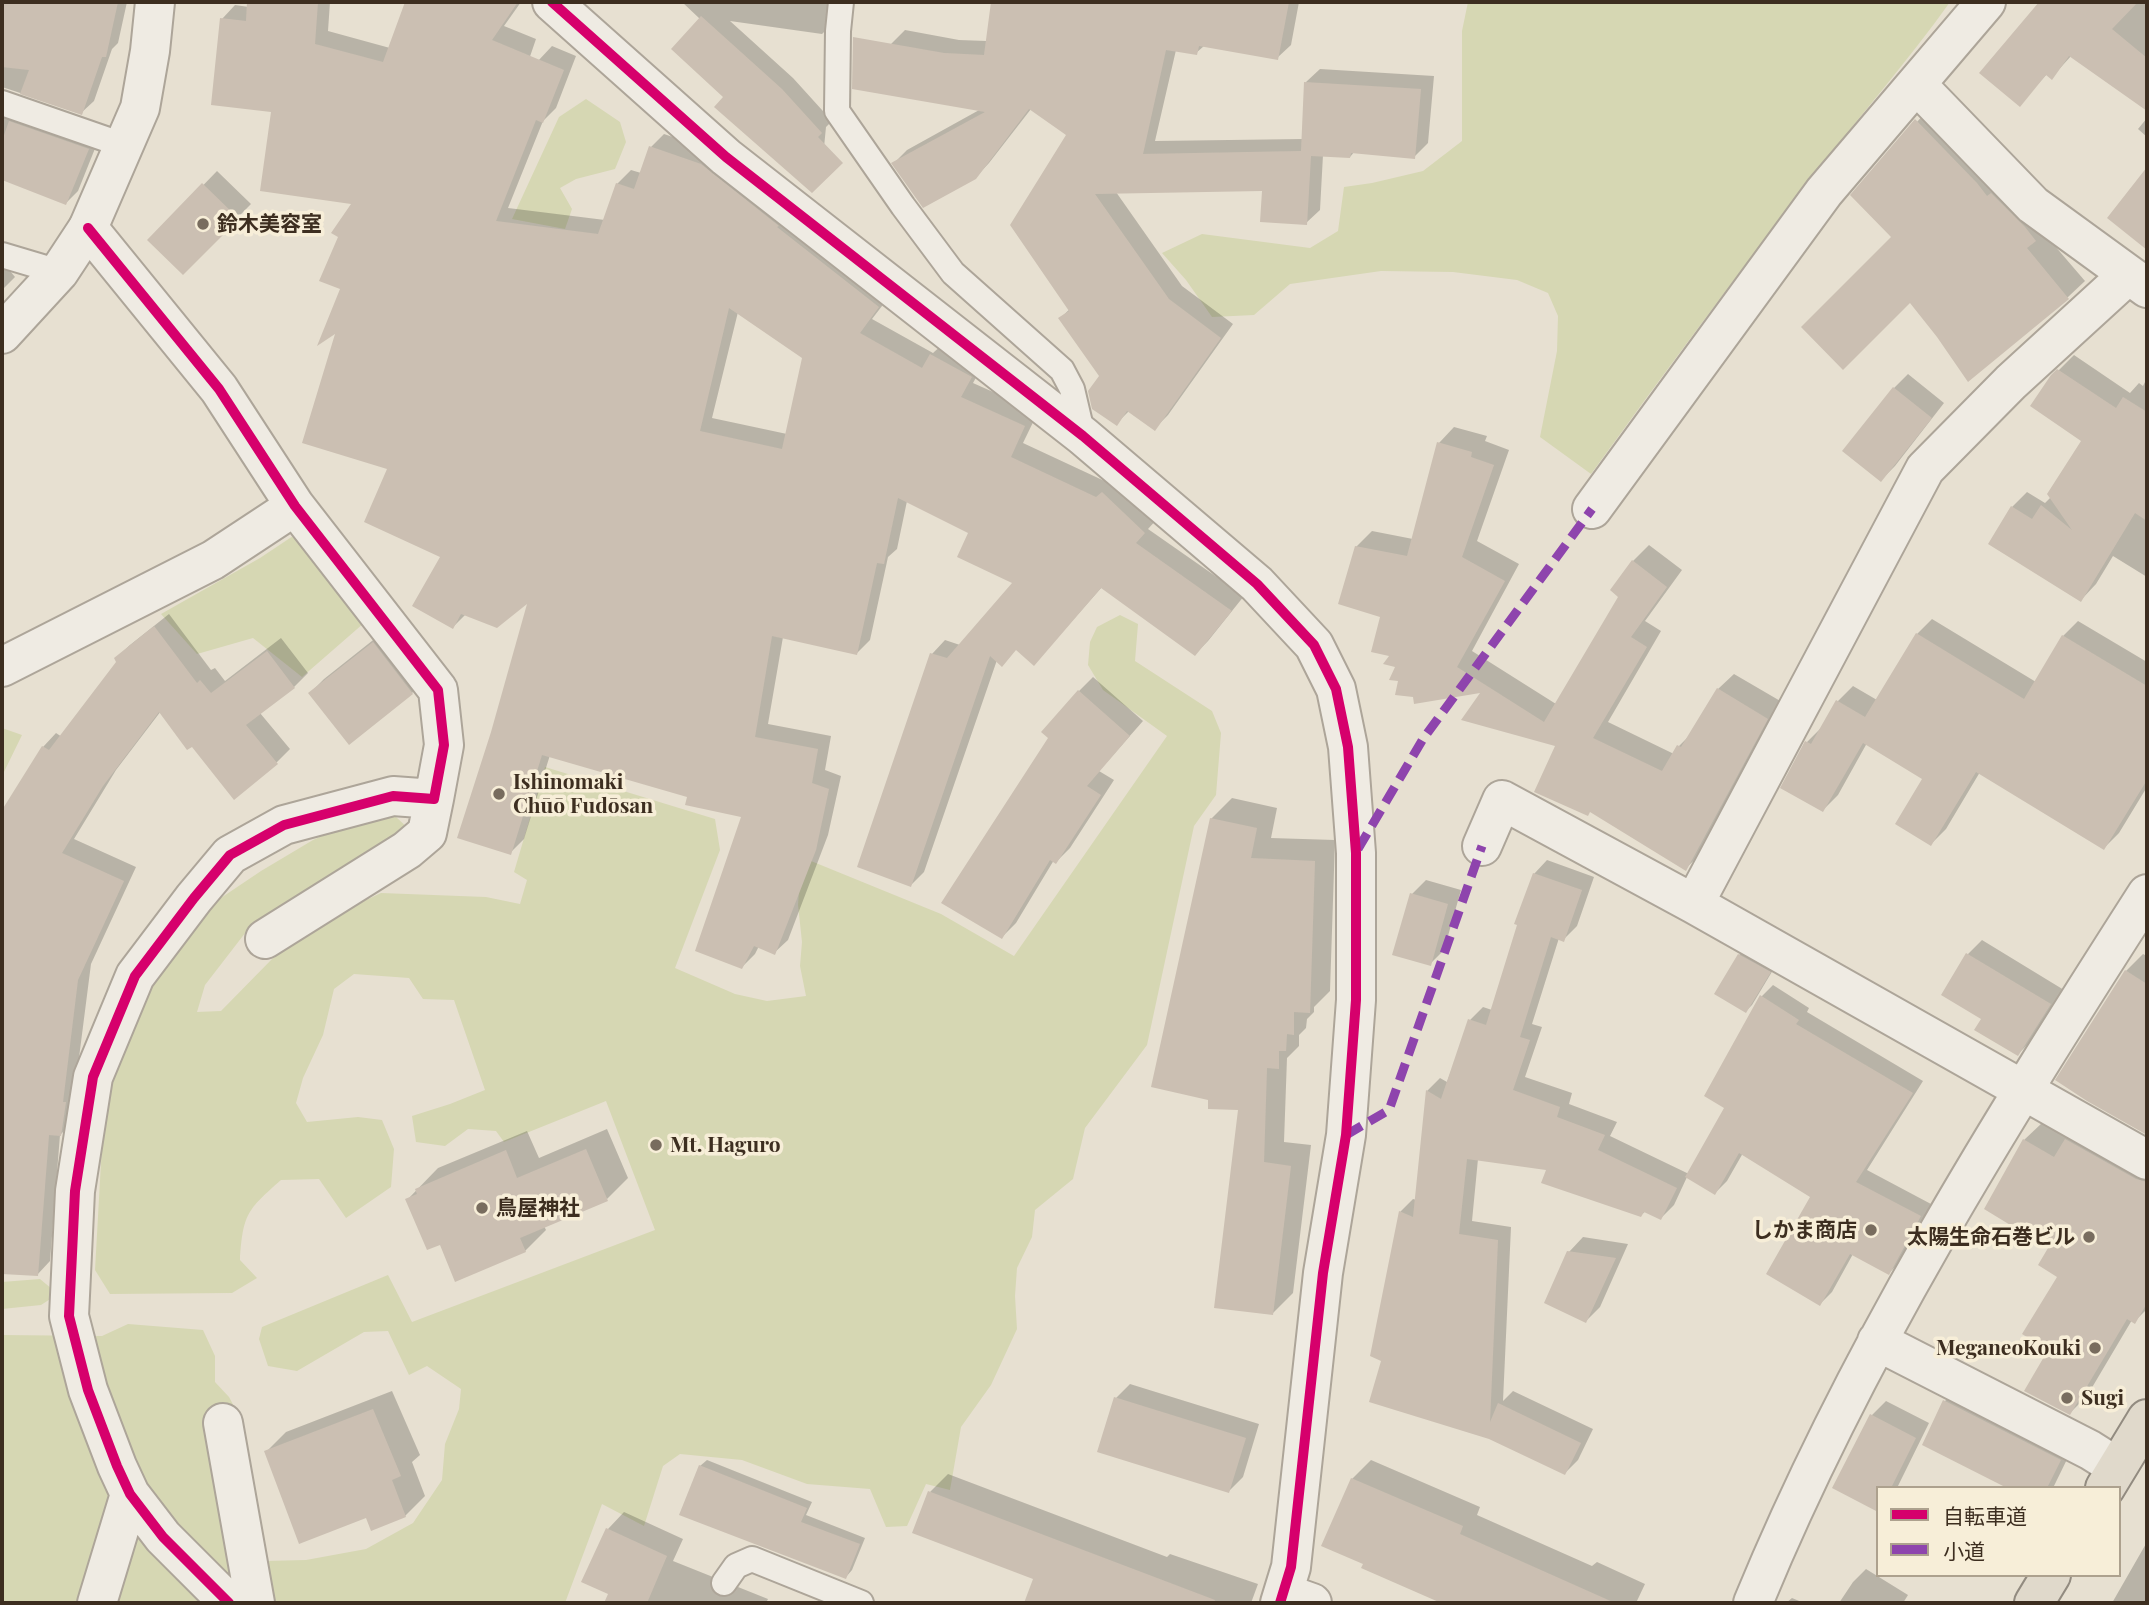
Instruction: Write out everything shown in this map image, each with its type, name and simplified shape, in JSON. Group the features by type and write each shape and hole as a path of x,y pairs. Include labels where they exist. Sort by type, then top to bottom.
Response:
{"highway":[{"path":"2111,1478 2147,1419"},
{"path":"2034,1603 2050,1577"}],"street":[{"path":"2,334 59,272 88,228 140,108 155,2"},
{"path":"552,2 726,157 1083,436 1257,584 1314,645 1336,690 1348,747 1356,853 1356,1000 1346,1135 1323,1273 1291,1567 1292,1600"},
{"path":"1592,509 1824,192 1986,2"},
{"path":"1694,904 1925,470 2011,382 2137,282 2033,205 1917,85"},
{"path":"88,228 219,389 295,506 439,690 444,745 427,833 407,850 265,939"},
{"path":"2,667 213,559 295,506"},
{"path":"229,1603 163,1537 130,1494 88,1390 69,1316 75,1191 93,1077 135,976 230,855 284,825 393,796 434,799"},
{"path":"1482,846 1502,800 1694,904 2147,1160"},
{"path":"1753,1603 1776,1548 1877,1341 2023,1088 2147,894"},
{"path":"1877,1341 2090,1450 2111,1478"},
{"path":"223,1423 255,1603"},
{"path":"97,1603 130,1494"}],"lane":[{"path":"841,2 837,111 953,273 1062,370 1072,389 1083,436"},
{"path":"2,103 123,145"},
{"path":"2,255 59,272"},
{"path":"724,1583 736,1566 752,1559 861,1603"}],"green space":[{"path":"1468,2 1950,2 1759,248 1591,474 1540,437 1557,351 1558,316 1548,293 1517,280 1453,272 1381,271 1290,284 1254,315 1212,317 1186,280 1162,253 1202,234 1310,248 1338,231 1344,187 1423,171 1462,141 1462,31"},
{"path":"586,99 620,122 626,142 615,169 576,179 560,188 572,209 565,229 512,219 559,117"},
{"path":"293,536 364,623 302,677 253,638 197,654 161,614 260,558"},
{"path":"1120,615 1138,624 1135,661 1212,711 1221,733 1216,795 1194,826 1147,1045 1085,1128 1073,1179 1035,1210 1032,1237 1017,1268 1017,1329 991,1385 961,1427 950,1490 926,1484 907,1526 886,1527 870,1489 807,1484 742,1460 680,1454 663,1466 644,1526 602,1504 565,1603 2,1603 2,1335 102,1336 128,1324 203,1330 215,1356 215,1382 229,1397 244,1425 246,1460 265,1561 306,1560 366,1549 413,1523 442,1480 445,1444 459,1409 461,1389 427,1366 409,1375 388,1331 364,1332 297,1371 268,1366 259,1339 262,1327 388,1275 412,1322 655,1230 606,1101 504,1142 496,1131 468,1129 445,1146 416,1142 412,1116 485,1090 454,1000 423,999 409,978 354,974 334,989 323,1035 303,1078 296,1103 307,1122 358,1117 382,1120 394,1149 391,1187 346,1218 319,1179 281,1180 254,1206 245,1222 240,1260 257,1278 232,1293 110,1294 95,1270 106,1073 123,1030 200,912 313,840 368,815 396,817 409,829 249,928 205,985 197,1012 221,1011 272,959 332,916 381,893 486,897 520,904 527,880 514,872 545,767 715,819 720,850 675,968 735,994 767,1001 806,996 800,966 802,942 798,905 800,876 811,861 941,914 1014,956 1167,736 1103,690 1088,665 1090,642 1097,627"},
{"path":"2,728 22,735 2,776"},
{"path":"40,1279 58,1294 41,1305 2,1309 2,1282"}],"building":[{"path":"2,2 118,2 106,57 102,57 82,115 20,94 29,70 2,67"},
{"path":"247,2 318,2 315,44 383,62 405,2 518,2 492,40 564,70 543,123 536,120 496,221 598,234 616,183 634,189 649,146 701,164 879,307 860,333 922,368 930,354 972,377 961,397 1025,426 1011,457 1096,497 1102,492 1145,533 1136,543 1232,611 1195,656 1101,588 1034,666 1016,650 1002,667 990,656 911,887 857,867 930,653 947,658 1012,583 957,557 968,533 898,498 884,564 877,563 857,655 772,636 755,737 818,749 812,783 829,789 816,850 775,955 754,946 742,969 695,951 741,817 685,805 687,797 542,755 511,855 457,838 491,732 527,604 497,628 461,614 453,629 412,606 440,557 364,522 387,469 302,443 335,334 317,346 340,289 319,281 338,237 331,233 351,204 260,191 271,112 211,105 220,18 246,21","holes":["729,308 802,358 782,449 700,431"]},
{"path":"991,2 1289,2 1278,60 1199,46 1197,55 1166,50 1143,154 1301,151 1304,82 1421,89 1415,159 1351,153 1350,158 1311,156 1307,225 1260,222 1262,191 1095,194 1169,299 1221,338 1155,431 1127,411 1117,426 1092,409 1088,391 1099,376 1058,318 1069,311 1010,225 1066,135 1029,109 976,179 923,208 891,163 985,112 852,89 853,37 944,53 984,55"},
{"path":"2039,2 2138,2 2112,29 2147,58 2147,111 2069,56 2052,80 2046,75 2020,107 1979,73"},
{"path":"701,16 782,89 822,133 818,137 843,163 812,193 714,107 723,97 671,49"},
{"path":"1915,119 1987,196 1991,193 2025,227 2036,241 2027,248 2069,299 1968,382 1910,303 1843,370 1801,327 1891,237 1850,195"},
{"path":"9,121 89,149 66,205 2,180 2,141"},
{"path":"2147,167 2147,250 2107,218"},
{"path":"202,183 239,219 183,275 147,240"},
{"path":"2057,369 2116,408 2123,397 2147,412 2147,521 2135,513 2081,602 1988,544 2011,506 2032,519 2041,505 2072,530 2047,494 2081,441 2030,406"},
{"path":"1893,387 1932,418 1881,482 1842,451"},
{"path":"1437,442 1472,452 1471,457 1494,465 1462,557 1505,581 1457,667 1544,722 1618,597 1610,590 1632,560 1667,587 1631,637 1647,647 1593,738 1662,771 1677,745 1681,747 1717,688 1768,719 1686,871 1590,812 1588,816 1534,792 1555,746 1461,720 1480,693 1414,704 1413,697 1395,695 1398,681 1389,680 1395,667 1383,664 1389,656 1371,652 1380,617 1338,604 1355,546 1407,556"},
{"path":"154,626 197,683 200,680 211,693 267,651 295,688 246,725 278,764 234,800 192,747 187,750 159,712 103,786 62,853 124,881 78,980 61,1136 49,1135 38,1276 2,1274 2,810 42,746 49,750 116,662 114,658"},
{"path":"1916,633 2024,699 2062,635 2147,686 2147,780 2104,850 1976,772 1931,846 1895,824 1922,779 1863,743 1823,812 1780,788 1805,741 1811,744 1836,700 1865,717"},
{"path":"373,642 413,694 349,745 308,693"},
{"path":"1078,690 1130,736 1087,786 1101,795 1056,864 1050,860 1002,939 941,903 1048,738 1041,732"},
{"path":"1210,818 1257,828 1251,858 1315,861 1310,1013 1294,1012 1294,1035 1287,1034 1286,1051 1279,1051 1279,1069 1267,1068 1264,1162 1291,1166 1273,1315 1214,1308 1238,1110 1208,1109 1208,1100 1151,1087"},
{"path":"1533,873 1582,890 1564,942 1551,937 1520,1037 1530,1040 1513,1090 1560,1107 1557,1117 1605,1135 1598,1150 1677,1188 1661,1220 1644,1212 1641,1217 1541,1183 1546,1170 1467,1159 1459,1234 1498,1240 1490,1422 1498,1403 1581,1443 1565,1475 1489,1439 1369,1402 1381,1361 1370,1356 1399,1211 1413,1217 1426,1090 1441,1099 1468,1019 1486,1025 1517,925 1514,924"},
{"path":"1410,893 1448,904 1431,966 1392,955"},
{"path":"1966,953 2051,1004 2018,1056 1974,1030 1981,1019 1941,995"},
{"path":"1738,954 1771,972 1746,1013 1714,994"},
{"path":"2125,970 2147,984 2147,1135 2055,1080"},
{"path":"1760,995 1799,1020 1796,1024 1913,1093 1856,1182 1921,1216 1889,1275 1850,1254 1820,1306 1766,1274 1810,1197 1739,1153 1715,1195 1685,1177 1724,1108 1704,1096"},
{"path":"2023,1139 2054,1157 2065,1139 2136,1179 2147,1182 2147,1303 2135,1324 2127,1319 2070,1415 2024,1391 2048,1350 2022,1334 2057,1277 2038,1265 2048,1248 1984,1209"},
{"path":"586,1149 608,1201 520,1238 526,1252 455,1282 440,1245 427,1250 405,1199 417,1194 415,1189 506,1150 517,1178"},
{"path":"1567,1251 1616,1258 1586,1323 1544,1303"},
{"path":"1114,1397 1246,1438 1229,1493 1097,1452"},
{"path":"1943,1400 2061,1460 2048,1486 2003,1486 1922,1445"},
{"path":"373,1409 401,1476 392,1480 406,1517 371,1531 366,1518 299,1544 264,1451"},
{"path":"1870,1414 1916,1438 1892,1486 1876,1486 1876,1511 1832,1488"},
{"path":"699,1465 807,1508 801,1522 860,1544 846,1579 679,1515"},
{"path":"1351,1478 1463,1526 1460,1534 1615,1603 1441,1603 1361,1568 1363,1564 1321,1546"},
{"path":"928,1491 1215,1600 1214,1603 1024,1603 1033,1579 912,1533"},
{"path":"606,1528 667,1556 647,1603 604,1603 608,1594 581,1582"}],"marked path":[{"path":"1358,849 1423,739 1592,509"},
{"path":"1346,1135 1389,1110 1482,846"}],"cycle path":[{"path":"552,2 726,157 1083,436 1257,584 1314,645 1336,689 1348,747 1356,853 1356,1000 1346,1135 1323,1273 1291,1567 1280,1603"},
{"path":"88,228 219,389 295,506 438,690 444,745 434,799 393,796 284,825 230,855 135,976 93,1077 75,1191 69,1316 88,1390 130,1494 163,1537 229,1603"}],"place":[{"name":"鈴木美容室","path":"203,224"},
{"name":"Ishinomaki Chūō Fudōsan","path":"499,794"},
{"name":"Mt. Haguro","path":"656,1145"},
{"name":"鳥屋神社","path":"482,1208"},
{"name":"しかま商店","path":"1871,1230"},
{"name":"太陽生命石巻ビル","path":"2089,1237"},
{"name":"MeganeoKouki","path":"2095,1348"},
{"name":"Sugi","path":"2067,1398"}]}
